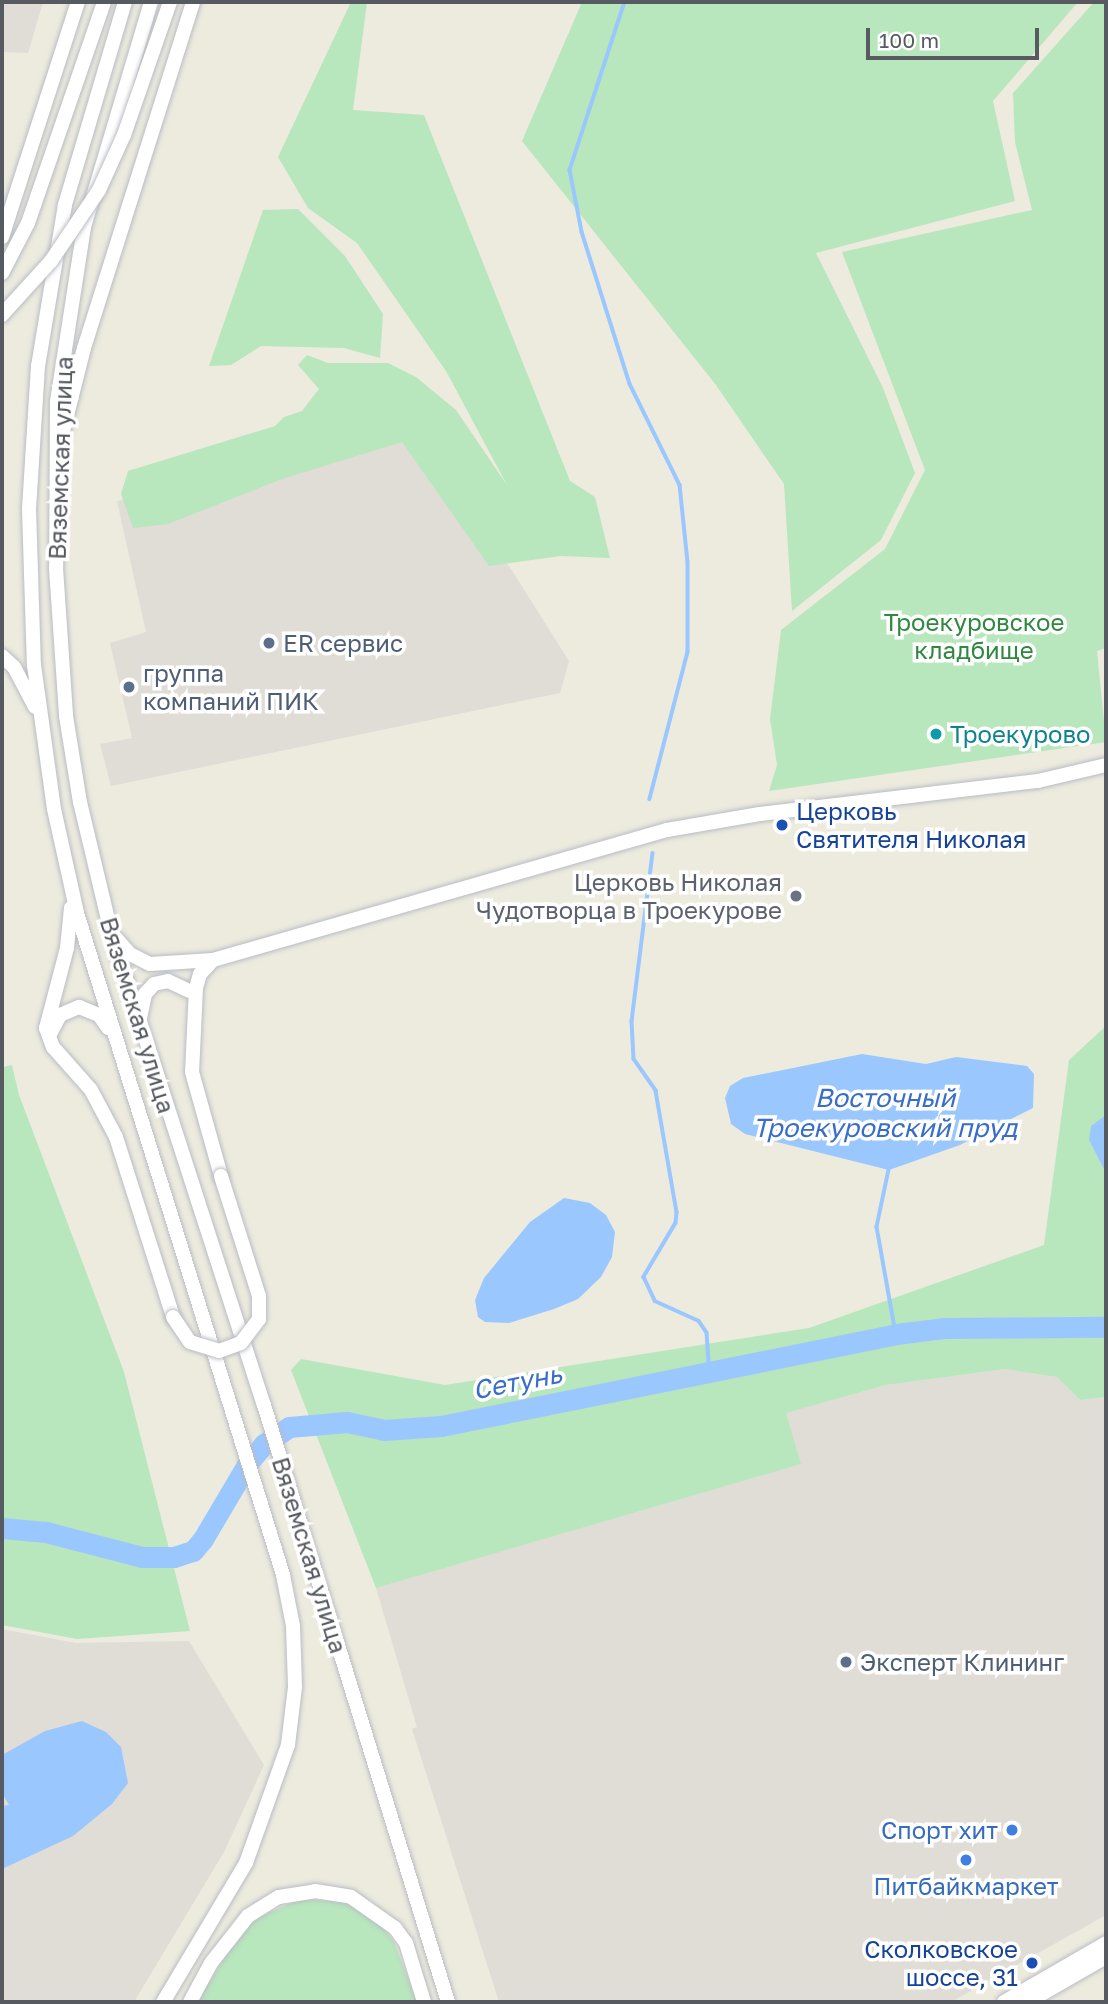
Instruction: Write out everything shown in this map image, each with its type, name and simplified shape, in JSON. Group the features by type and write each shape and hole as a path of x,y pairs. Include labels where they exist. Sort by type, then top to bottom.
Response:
{"main road":[{"path":"2,237 79,2"},
{"path":"2,273 29,223 104,2"},
{"name":"Вяземская улица","path":"125,2 65,205 38,366 29,509 34,665 54,808 72,890 113,1034 283,1574 293,1626 295,1687 288,1745 246,1863 163,2002"},
{"name":"Вяземская улица","path":"150,2 84,227 57,402 57,617 66,716 111,932 264,1405 447,2002"},
{"path":"2,315 51,261 99,190 124,135 170,2"},
{"path":"55,463 84,348 191,9"},
{"path":"2,656 32,698 45,733"},
{"path":"140,1026 142,1003 154,984 213,960 667,830 760,814 1038,781 1106,765"},
{"path":"72,890 67,948 47,1013 49,1039 91,1090 116,1137 173,1317 190,1342 219,1351 241,1343 259,1319 259,1296 192,1072 193,1003 200,974 213,960"},
{"path":"111,932 130,954 173,976 193,1003"},
{"path":"193,1003 212,973 237,954"},
{"path":"150,964 213,960"},
{"path":"154,984 168,981 193,1003"},
{"path":"49,1039 60,1015 79,1007 99,1015 113,1034"},
{"path":"190,2002 211,1963 248,1916 279,1898 315,1891 367,1905 395,1928 406,1943 424,2002"},
{"path":"1004,2002 1106,1943"},
{"path":"1028,2002 1106,1957"}],"shaded area":[{"path":"2,2 43,2 28,53 2,52"},
{"path":"407,430 511,569 569,661 560,693 111,786 100,744 132,738 110,643 146,632 117,501"},
{"path":"1005,1369 1057,1377 1080,1400 1106,1397 1106,1915 951,2002 499,2002 412,1729 417,1727 376,1588 800,1464 785,1413 886,1385"},
{"path":"2,1629 76,1643 189,1641 264,1765 224,1852 134,2002 2,2002"}],"green space":[{"path":"351,2 367,2 353,110 424,115 570,481 595,497 610,558 561,556 489,566 402,442 282,479 168,524 133,528 121,494 128,471 275,426 284,417 302,411 319,389 298,365 307,355 328,363 388,363 416,377 456,410 507,485 446,371 357,243 308,208 278,157"},
{"path":"582,2 1078,2 993,101 1015,201 816,253 883,388 915,473 881,540 792,611 784,484 716,385 522,141"},
{"name":"Троекуровское кладбище","path":"1094,2 1106,2 1106,648 1097,651 1106,742 769,791 777,765 770,719 781,630 885,549 925,470 842,252 1032,210 1015,142 1013,93"},
{"path":"298,209 345,256 383,314 380,358 344,348 261,346 231,365 209,366 263,210"},
{"path":"1106,1026 1106,1115 1090,1140 1106,1173 1106,1397 1080,1400 1057,1377 1005,1369 886,1385 786,1413 801,1464 376,1588 291,1370 301,1359 445,1385 809,1328 1044,1245 1069,1060"},
{"path":"2,1063 3,1067 12,1065 19,1095 124,1372 190,1631 77,1639 2,1625"},
{"path":"300,1899 345,1902 378,1921 394,1942 417,2002 197,2002 238,1936 257,1918"}],"water":[{"name":"Восточный Троекуровский пруд","path":"862,1054 926,1064 956,1057 1027,1066 1034,1074 1033,1108 960,1145 889,1170 745,1134 731,1124 725,1098 730,1086 743,1078"},
{"path":"1106,1115 1106,1173 1089,1140 1091,1126"},
{"path":"564,1198 590,1203 606,1215 615,1232 612,1257 601,1277 578,1299 554,1309 509,1323 485,1322 478,1317 475,1300 484,1278 530,1222"},
{"path":"82,1721 106,1732 121,1747 128,1783 112,1804 73,1836 2,1869 2,1806 9,1805 2,1793 2,1755 45,1731"}],"waterway":[{"path":"625,2 570,170 582,232 630,384 680,485 688,562 688,652 650,799"},
{"path":"653,853 632,1021 634,1059 656,1091 677,1212 676,1223 644,1277 655,1301 699,1321 707,1333 710,1375"},
{"path":"889,1170 877,1227 896,1334"},
{"name":"Сетунь","path":"2,1528 46,1532 142,1557 174,1557 193,1551 203,1539 248,1463 264,1444 289,1427 347,1422 384,1430 441,1426 896,1334 944,1328 1106,1327"}],"place":[{"name":"ER сервис","path":"269,643"},
{"name":"группа компаний ПИК","path":"129,687"},
{"name":"Троекурово","path":"936,734"},
{"name":"Церковь Святителя Николая","path":"782,825"},
{"name":"Церковь Николая Чудотворца в Троекурове","path":"796,896"},
{"name":"Эксперт Клининг","path":"846,1662"},
{"name":"Спорт хит","path":"1012,1830"},
{"name":"Питбайкмаркет","path":"966,1860"},
{"name":"Сколковское шоссе, 31","path":"1032,1963"}]}
